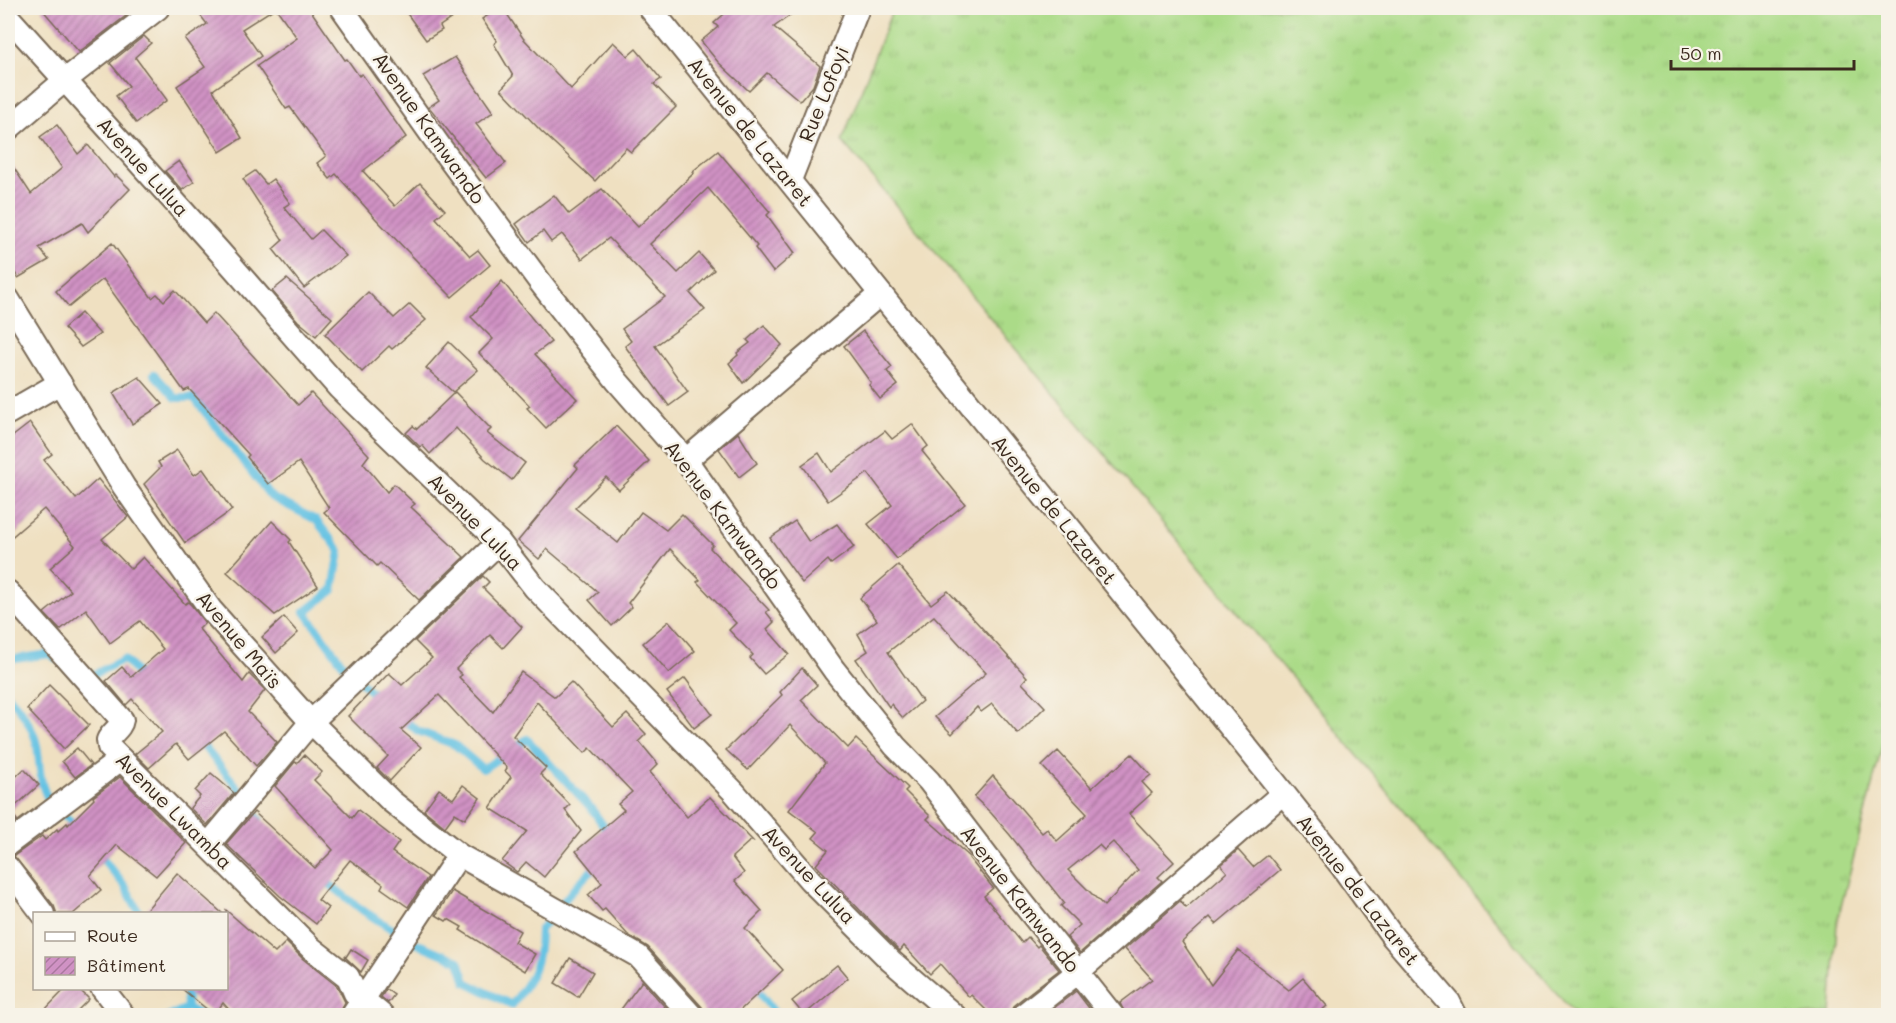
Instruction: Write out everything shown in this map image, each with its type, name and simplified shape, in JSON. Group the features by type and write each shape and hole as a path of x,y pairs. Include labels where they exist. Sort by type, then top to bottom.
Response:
{"street":[{"path":"8,129 64,81 158,8"},
{"name":"Avenue Kamwando","path":"342,8 540,282 618,381 686,460 834,670 895,746 929,782 1113,1016"},
{"name":"Avenue de Lazaret","path":"650,8 1283,793 1393,937 1449,1002 1456,1016"},
{"name":"Rue Lofoyi","path":"790,180 858,8"},
{"name":"Avenue Lulua","path":"8,17 219,250 339,387 499,542 535,588 734,792 810,880 891,961 955,1016"},
{"path":"686,460 880,294"},
{"name":"Avenue Maïs","path":"8,299 124,486 211,610 311,722 391,801 459,855 638,956 692,1016"},
{"path":"8,413 60,383"},
{"path":"208,845 311,722 499,542"},
{"name":"Avenue Lwamba","path":"8,592 122,720 120,726 110,735 108,743 121,759 311,948 348,977 358,1008 383,1016"},
{"path":"8,844 121,759"},
{"path":"1022,1016 1078,972 1283,793"},
{"path":"358,1008 459,855"},
{"path":"8,868 41,912"},
{"path":"104,990 124,1016"}],"green space":[{"path":"893,8 1888,8 1888,724 1837,922 1831,1015 1575,1015 842,141"}],"building":[{"path":"41,8 120,8 127,15 79,52"},
{"path":"211,8 275,8 242,29 261,56 213,90 242,138 220,152 177,86 205,67 185,39 207,24 200,15"},
{"path":"276,8 309,8 345,60 347,59 359,76 362,74 406,137 363,171 395,206 420,183 445,210 436,218 470,256 478,250 490,265 452,297 336,174 330,179 317,163 326,156 290,107 286,109 257,66 297,38"},
{"path":"403,8 467,8 440,26 442,30 426,40"},
{"path":"499,8 503,8 523,38 571,89 613,42 628,56 636,49 661,79 654,84 676,107 631,152 626,148 595,181 541,131 501,89 513,76 494,44 497,41 482,19"},
{"path":"731,8 800,8 774,27 820,66 813,86 800,101 767,73 749,91 718,62 701,41 718,27 714,23"},
{"path":"144,36 151,43 135,57 167,100 136,123 116,96 129,86 110,63"},
{"path":"455,57 493,112 476,124 506,163 486,178 429,107 439,100 423,76"},
{"path":"57,125 78,154 88,145 114,177 116,175 130,189 88,232 82,223 39,248 49,260 18,278 8,260 8,159 31,194 62,168 40,137"},
{"path":"718,151 770,212 767,215 795,253 773,272 755,248 757,246 708,188 650,244 678,273 699,253 714,270 690,293 705,310 655,346 688,392 669,406 625,346 631,341 622,329 665,297 609,238 582,259 562,234 551,242 543,231 529,242 516,224 554,195 569,214 602,189 638,227 694,173 693,171"},
{"path":"179,161 194,182 182,190 165,171"},
{"path":"255,171 266,184 273,179 290,203 284,207 311,239 321,230 346,256 304,288 273,249 283,240 243,179"},
{"path":"112,243 152,298 157,294 164,301 175,290 204,323 214,313 298,405 311,393 369,455 363,463 387,492 394,484 415,504 411,507 464,557 419,600 380,563 377,566 324,512 329,508 299,462 268,484 247,457 249,455 189,389 184,391 103,279 69,307 56,291"},
{"path":"287,279 332,318 316,336 298,321 272,291"},
{"path":"502,281 551,342 535,354 577,399 546,428 527,408 530,406 479,353 493,339 471,317"},
{"path":"368,292 394,318 410,304 426,320 392,349 389,346 362,372 325,334"},
{"path":"81,313 100,334 81,347 64,328"},
{"path":"764,325 782,345 743,383 729,363 750,343 747,340"},
{"path":"863,331 892,367 887,371 898,385 880,399 844,346"},
{"path":"449,342 478,370 453,392 426,368"},
{"path":"139,377 163,404 132,424 113,393"},
{"path":"455,392 491,429 487,433 525,463 512,480 485,459 456,428 430,454 406,433 413,426 417,429"},
{"path":"30,423 52,454 44,460 76,499 98,479 128,517 102,539 131,569 143,557 185,604 188,602 192,606 205,623 199,629 243,682 249,674 265,690 248,712 277,742 256,766 224,731 189,759 176,744 149,768 135,754 162,732 132,699 126,705 106,681 122,667 131,677 163,649 140,621 110,643 86,609 60,630 44,613 71,591 50,568 75,546 44,509 8,540 8,440"},
{"path":"912,424 928,446 922,451 965,504 897,559 868,524 892,505 868,473 828,501 802,465 819,453 831,472 885,431 892,439"},
{"path":"616,426 649,461 619,490 606,477 575,508 618,543 641,512 666,530 682,514 713,545 710,548 769,610 766,612 774,622 767,629 789,654 764,674 750,658 753,655 729,630 736,623 697,582 700,580 670,549 628,603 632,607 612,626 589,600 598,592 547,549 539,559 518,541 578,468 575,465"},
{"path":"738,433 757,463 739,477 719,449"},
{"path":"177,450 194,475 203,469 232,510 185,543 144,484 161,467 158,462"},
{"path":"272,521 291,540 289,542 318,586 275,615 227,572"},
{"path":"795,521 809,542 837,524 854,547 831,564 828,560 802,583 770,538"},
{"path":"898,565 931,604 948,591 1027,677 1022,683 1045,707 1018,734 992,704 981,712 977,707 952,734 935,717 986,673 934,616 888,652 922,701 903,718 891,704 889,707 856,659 868,651 858,634 877,620 860,598"},
{"path":"483,576 489,582 483,588 522,627 503,648 490,635 456,669 462,675 459,677 493,712 521,672 555,697 571,682 613,727 627,714 646,734 639,741 658,764 650,772 687,817 710,797 753,841 750,841 732,857 744,873 735,881 762,911 745,928 783,970 734,1016 705,1016 702,1007 648,947 628,935 605,909 602,911 588,895 602,883 576,851 624,810 618,804 632,792 590,748 585,753 537,702 513,736 546,768 540,774 570,805 565,810 581,831 544,877 526,862 517,872 502,861 527,831 490,808 511,777 505,771 507,768 439,695 401,730 421,747 390,781 377,768 388,756 348,716 389,673 402,685 432,658 415,641"},
{"path":"284,617 298,633 276,653 262,637"},
{"path":"669,621 695,651 669,673 643,643"},
{"path":"802,668 817,685 801,700 848,748 856,739 908,788 905,791 930,816 927,819 970,857 993,888 984,896 1022,943 1028,937 1037,947 1039,945 1059,970 1014,1005 1009,1015 991,1015 971,995 969,997 940,964 930,974 904,946 900,951 816,865 828,850 813,838 818,832 789,810 825,763 790,725 748,770 726,750 782,695 780,692"},
{"path":"685,678 712,714 694,728 667,692"},
{"path":"49,685 89,725 64,749 27,709"},
{"path":"77,748 91,765 75,777 62,761"},
{"path":"1058,751 1092,788 1132,754 1151,775 1142,782 1152,793 1129,814 1174,862 1158,877 1162,881 1080,953 1067,937 1080,925 1061,906 1064,903 1010,835 974,797 993,776 1042,833 1047,829 1057,841 1087,814 1042,766","holes":["1113,842 1138,870 1104,906 1068,870 1099,845 1104,850"]},
{"path":"304,755 322,772 314,780 352,818 358,810 399,842 392,852 428,877 408,907 381,888 383,884 350,860 318,900 328,908 316,924 280,896 226,844 254,812 315,868 333,850 275,786"},
{"path":"24,769 39,785 10,811 17,820 8,827 8,784"},
{"path":"211,773 234,793 207,825 190,808 200,796 195,791"},
{"path":"120,777 186,843 156,876 117,845 90,876 101,890 75,912 56,912 54,906 14,856 42,836 45,840 57,829 58,831 67,823 68,825 94,799 93,797"},
{"path":"463,785 480,798 465,819 455,813 445,827 424,810 439,789 453,799"},
{"path":"1238,850 1253,867 1268,855 1280,870 1216,924 1210,917 1182,942 1211,985 1238,950 1289,990 1303,978 1327,1006 1315,1016 1126,1016 1120,1003 1152,979 1125,949 1180,901 1186,908 1227,872 1221,865"},
{"path":"177,873 221,912 145,912"},
{"path":"452,891 520,931 514,942 535,954 525,971 460,930 462,927 436,915"},
{"path":"226,910 275,953 286,942 337,986 345,1002 339,1016 235,1016 223,1003 214,1015 183,990 228,990 228,912"},
{"path":"351,949 368,960 361,972 344,956 346,957"},
{"path":"570,958 593,972 578,997 555,983"},
{"path":"837,965 848,978 804,1015 792,1001"},
{"path":"642,981 673,1016 616,1016"},
{"path":"386,989 394,995 388,1003 381,997"},
{"path":"64,990 80,990 89,999 72,1016 39,1016"},
{"path":"1076,991 1095,1016 1044,1016"}],"waterway":[{"path":"154,374 176,398 194,398 271,497 316,520 340,551 333,590 305,612 342,663 377,698"},
{"path":"8,660 50,654 56,659"},
{"path":"87,674 93,675 124,659 142,679"},
{"path":"8,695 22,712 33,732 42,781 51,804 79,829"},
{"path":"400,717 418,731 455,745 483,769 527,739 591,808 610,835"},
{"path":"199,741 241,791 247,807 259,819"},
{"path":"97,852 125,886 139,912"},
{"path":"322,878 362,910 411,941 459,961 466,982 512,1005 534,970 540,930 577,885 597,865"},
{"path":"754,986 777,1016"},
{"path":"186,990 187,1008"},
{"path":"169,1016 187,1008 204,1016"}]}
